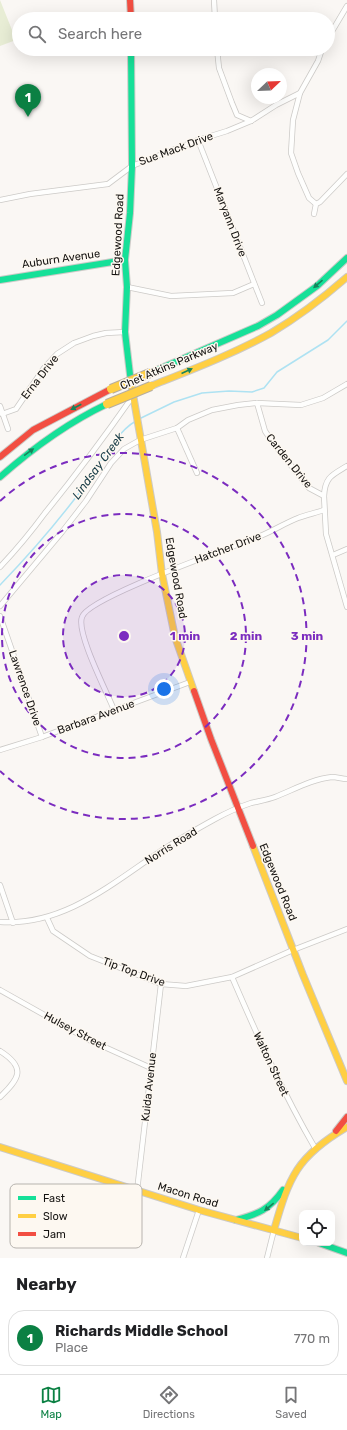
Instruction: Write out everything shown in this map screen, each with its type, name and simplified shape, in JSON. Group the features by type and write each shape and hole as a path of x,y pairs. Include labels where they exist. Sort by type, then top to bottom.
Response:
{"main road":[{"path":"130,0 131,12"},
{"name":"Edgewood Road","path":"131,56 132,166 126,260 127,287 125,332 138,428 157,532 162,574 175,637 190,682 238,809 293,950 347,1081"},
{"name":"Chet Atkins Parkway","path":"0,457 34,430 111,389 258,326 296,302 347,258"},
{"name":"Auburn Avenue","path":"0,280 126,260"},
{"name":"Chet Atkins Parkway","path":"0,477 22,457 51,436 86,414 244,346 280,327 310,308 347,277"},
{"path":"335,1134 347,1117"},
{"path":"235,1220 266,1210 279,1197 303,1161 315,1148 347,1127"},
{"name":"Macon Road","path":"0,1147 115,1184"},
{"path":"274,1230 291,1178"},
{"name":"Macon Road","path":"142,1193 198,1210 299,1237"},
{"path":"327,1246 347,1253"}],"street":[{"path":"214,0 215,12"},
{"path":"335,26 347,6"},
{"path":"218,56 219,68 237,115 251,121"},
{"path":"316,204 309,198 291,153 292,120 300,93 320,56"},
{"name":"Sue Mack Drive","path":"0,200 30,194 108,184 132,166 251,121 276,105 300,93"},
{"name":"Maryann Drive","path":"198,140 262,303"},
{"path":"314,214 316,204 320,202 347,174"},
{"path":"127,287 171,296 233,293 254,284"},
{"name":"Erna Drive","path":"2,414 16,408 44,368 57,354 74,343 92,336 106,333 125,332"},
{"path":"0,606 32,569 86,501 111,463 124,449 140,440 177,428 188,420 212,410 257,403 300,405 323,398 347,384"},
{"path":"0,567 12,555 55,502 133,396"},
{"name":"Carden Drive","path":"257,403 265,431 273,443 309,488 324,496 326,534 347,607"},
{"path":"0,406 8,429"},
{"path":"177,428 198,473"},
{"path":"324,496 324,485 333,474 347,466"},
{"name":"Hatcher Drive","path":"114,710 90,652 82,627 81,618 86,610 107,598 162,574 261,536 297,518 324,510"},
{"path":"333,555 347,549"},
{"name":"Lawrence Drive","path":"0,616 42,737"},
{"name":"Barbara Avenue","path":"0,750 42,737 190,682"},
{"name":"Norris Road","path":"0,922 13,923 47,918 98,894 157,854 216,818 252,803 273,798 306,784 332,777 347,779"},
{"path":"0,885 13,923"},
{"name":"Tip Top Drive","path":"47,918 53,931 90,956 161,984 186,986 232,977 293,950 347,929"},
{"name":"Walton Street","path":"232,977 293,1110 315,1148"},
{"name":"Kuida Avenue","path":"138,1184 161,984"},
{"name":"Hulsey Street","path":"0,990 89,1040 151,1068"},
{"path":"0,1051 13,1059 17,1068 17,1077 12,1086 0,1097"},
{"path":"183,1258 198,1210"},
{"path":"267,1258 274,1230"}],"green space":[{"path":"0,0 12,30 12,42 0,46"}],"waterway":[{"name":"Lindsay Creek","path":"139,419 174,402 202,393 229,391 252,392 264,388 277,372 328,340 347,321"},
{"name":"Lindsay Creek","path":"0,585 31,552 61,516 80,492 120,434 136,421"}],"traffic: fast":[{"path":"131,56 132,166 130,213 125,260 127,287 125,332 131,383"},
{"path":"150,373 258,326 277,315 317,286 347,258"},
{"path":"0,280 125,260"},
{"path":"0,477 25,456 64,428 107,404"},
{"path":"236,1220 251,1216 268,1207 283,1190"},
{"path":"327,1246 347,1253"}],"traffic: slow":[{"path":"151,386 197,368 257,341 310,307 347,277"},
{"path":"111,389 150,373"},
{"path":"131,383 157,532 162,574 175,637 194,691"},
{"path":"107,404 151,386"},
{"path":"253,846 303,975 347,1081"},
{"path":"274,1230 285,1196 297,1170 306,1158 317,1148 347,1127"},
{"path":"0,1147 117,1184"},
{"path":"142,1192 199,1210 299,1237"}],"traffic: jam":[{"path":"130,0 131,12"},
{"path":"0,457 33,430 111,389"},
{"path":"194,691 253,846"},
{"path":"336,1131 347,1117"}],"place":[{"name":"Richards Middle School","path":"28,117"}]}
